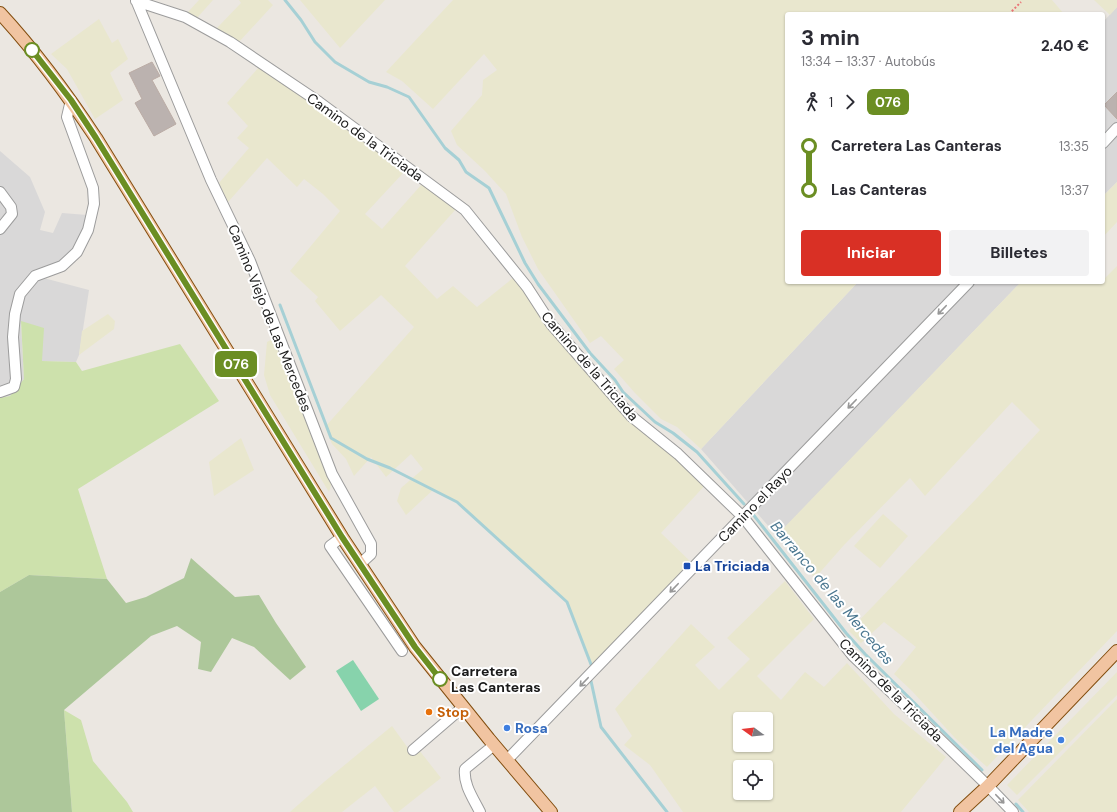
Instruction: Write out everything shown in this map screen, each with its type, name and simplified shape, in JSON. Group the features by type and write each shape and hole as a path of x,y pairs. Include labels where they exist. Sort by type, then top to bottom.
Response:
{"main road":[{"path":"0,13 31,48 71,100 342,537 415,647 494,746 508,760 551,812"},
{"path":"960,812 988,786 1117,651"}],"street":[{"name":"Camino de la Triciada","path":"136,0 185,17 230,42 319,102 465,210 527,287 551,324 631,416 678,454 743,517 853,656 1013,812"},
{"name":"Camino Viejo de Las Mercedes","path":"136,0 212,180 250,261 332,474 371,544 371,554 360,564"},
{"path":"0,392 14,387 16,379 13,337 15,314 20,294 35,276 62,266 77,252 88,230 94,204 93,188 67,117 71,100"},
{"path":"1105,141 1117,128"},
{"path":"0,192 11,207 12,214 0,229"},
{"name":"Camino el Rayo","path":"508,760 967,284"},
{"path":"342,537 330,546 402,651"},
{"path":"413,750 463,707"},
{"path":"480,812 466,784 464,776 465,769 494,746"}],"path":[{"path":"1011,12 1021,2"}],"shaded area":[{"path":"199,0 213,0 196,19 187,13"},
{"path":"239,0 268,0 273,5 238,43 216,29 241,3"},
{"path":"300,0 385,0 340,48"},
{"path":"453,0 1052,0 1062,12 785,12 785,284 856,284 701,449 677,427 661,419 635,393 614,369 624,360 601,336 590,343 538,269 522,237 506,194 485,171 457,145 451,131 482,95 483,80 497,70 484,54 433,109 402,81 386,72"},
{"path":"1094,0 1117,0 1117,7 1110,15"},
{"path":"1117,7 1117,182 1105,194 1105,20"},
{"path":"99,19 112,43 118,39 128,59 110,73 123,100 95,119 67,69 51,54"},
{"path":"259,67 308,100 405,171 365,214 382,229 422,184 456,209 405,266 437,299 453,286 477,307 513,278 523,287 601,381 708,482 661,533 693,564 592,667 567,602 457,502 433,490 406,515 397,501 401,488 423,469 411,454 386,477 371,457 354,476 346,459 332,444 325,427 414,327 381,295 340,331 315,301 318,297 290,271 340,211 323,194 304,179 297,187 267,158 228,202 219,183 249,148 237,138 248,126 227,103"},
{"path":"0,151 30,177 45,212 40,230 53,233 62,213 87,215 82,242 62,266 36,276 89,290 79,355 76,362 42,361 21,322 24,379 10,396 0,398"},
{"path":"1117,182 1117,222 1105,235 1105,194"},
{"path":"1117,266 1117,631 987,767 955,738 912,691 894,674 916,647 884,622 861,643 849,631 1040,430 1012,402 925,496 910,478 844,545 815,578 778,534 1019,284 1105,284 1105,278"},
{"path":"856,284 1019,284 777,536 701,449"},
{"path":"108,314 115,321 114,329 79,355 82,331"},
{"path":"276,337 332,482 329,492 270,395 264,375 267,342"},
{"path":"241,438 254,470 214,496 209,462"},
{"path":"883,514 908,536 880,568 854,546"},
{"path":"785,581 814,619 757,676 781,700 805,672 824,687 847,663 894,714 946,757 901,812 683,812 650,765 624,745 632,736 615,709 691,624 715,647 695,665 719,690 750,659 727,638"},
{"name":"La Madre del Agua","path":"1117,672 1117,695 1017,795 1007,785"},
{"path":"1117,699 1117,812 1029,812 1018,800"},
{"path":"392,726 413,755 419,750 441,778 398,812 394,812 375,786 342,812 290,812 324,782"}],"green space":[{"path":"21,321 44,328 42,361 76,362 82,371 180,344 219,401 78,489 107,579 29,575 0,592 0,398 10,396 24,379"},
{"path":"191,558 235,597 259,595 306,667 290,680 254,647 232,638 211,672 198,669 201,642 177,626 151,636 64,710 72,812 0,812 0,592 29,575 107,579 126,603 146,597 184,578"},
{"path":"353,660 379,699 361,711 336,671"},
{"path":"64,710 81,720 93,761 127,802 133,812 72,812"}],"building":[{"path":"152,62 160,76 152,80 176,124 154,136 135,103 142,99 129,73"},
{"path":"1117,92 1117,119 1105,106 1105,104"}],"waterway":[{"name":"Barranco de las Mercedes","path":"285,0 301,20 315,42 335,62 369,82 387,87 409,97 445,148 459,160 466,172 489,188 525,263 538,284 590,353 615,380 623,392 655,422 673,433 697,452 744,504"},
{"path":"280,305 331,438 367,459 390,468 457,502 567,602 592,667"},
{"name":"Barranco de las Mercedes","path":"752,513 846,633 865,654 982,770"},
{"path":"591,681 601,727 667,812"},
{"name":"Barranco de las Mercedes","path":"1016,804 1023,812"}],"bus line":[{"name":"076","path":"32,50 71,100 96,138 280,434 342,537 415,647 440,679"}],"place":[{"name":"La Triciada","path":"687,566"},
{"name":"Carretera Las Canteras","path":"440,679"},
{"name":"Stop","path":"429,712"},
{"name":"Rosa","path":"507,728"},
{"name":"La Madre del Agua","path":"1061,740"}]}
